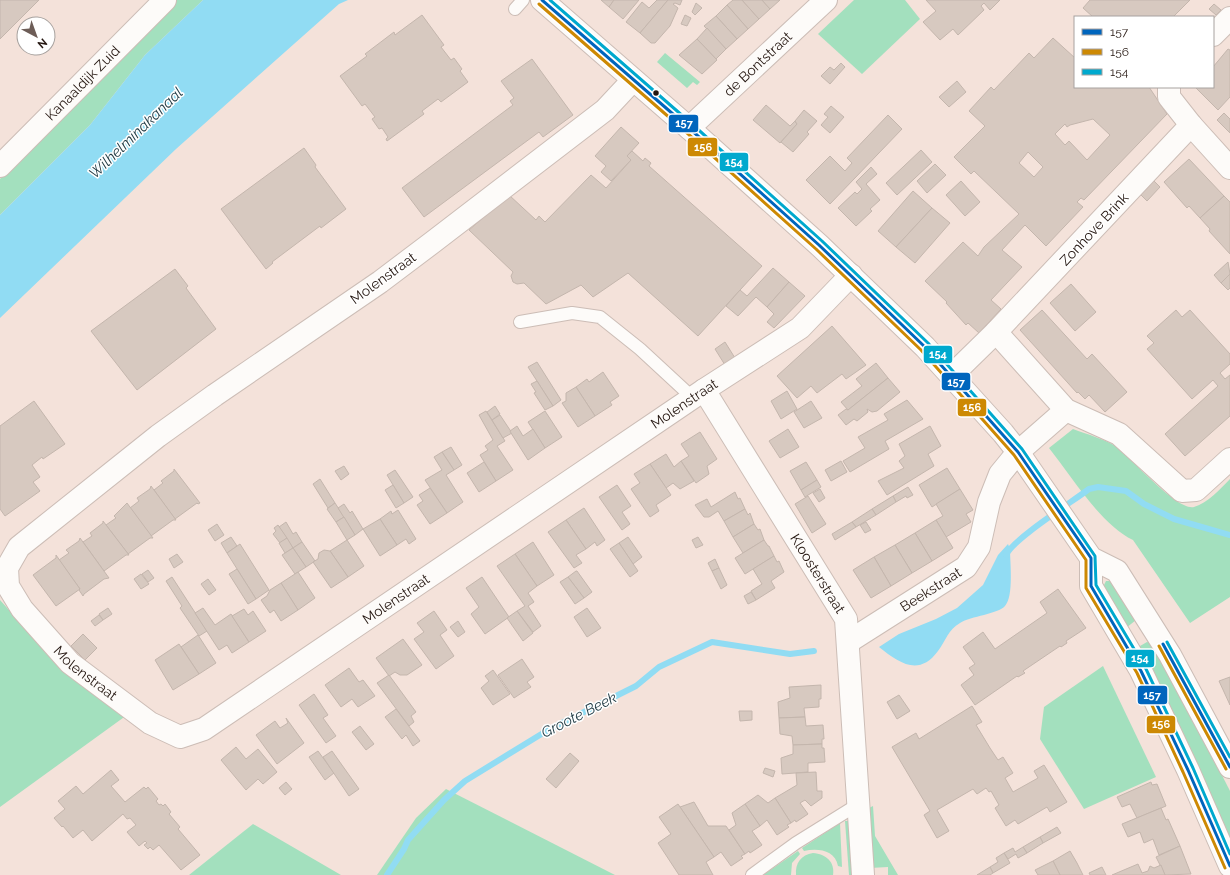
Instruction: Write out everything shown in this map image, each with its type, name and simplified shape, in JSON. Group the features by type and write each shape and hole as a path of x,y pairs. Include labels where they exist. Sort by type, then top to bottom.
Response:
{"street":[{"name":"Kanaaldijk Zuid","path":"0,166 165,0"},
{"path":"542,0 690,128 851,275 925,347 1018,452 1086,550 1117,570 1170,655 1230,767"},
{"name":"de Bontstraat","path":"690,128 826,0"},
{"path":"1214,34 1230,18"},
{"name":"Molenstraat","path":"633,80 605,110 433,242 380,282 214,395 95,485 19,547 7,568 8,586 22,610 70,663 150,723 180,737 204,729 698,394 800,328 851,275"},
{"path":"1169,88 1169,97 1191,125 1230,168"},
{"name":"Zonhove Brink","path":"951,376 996,332 1191,125"},
{"path":"996,332 1066,410 1120,434 1182,491 1196,490 1230,459"},
{"name":"Kloosterstraat","path":"698,394 846,619 857,805 863,875"},
{"path":"1018,452 1066,410"},
{"name":"Beekstraat","path":"848,642 966,567 979,547 989,502 1000,474 1018,452"},
{"path":"1086,550 1092,586 1141,670 1188,770 1230,866"},
{"path":"1220,875 1230,870"}],"lane":[{"path":"520,322 572,313 600,317 698,394"},
{"path":"752,875 796,843 857,805"}],"green space":[{"path":"176,0 203,0 145,55 90,125 0,215 0,179"},
{"path":"854,0 905,0 920,19 862,74 818,34"},
{"path":"665,53 700,82 697,85 693,82 687,88 657,62"},
{"path":"1073,429 1114,445 1166,493 1186,506 1194,507 1204,502 1214,495 1230,479 1230,597 1190,623 1133,540 1121,533 1098,512 1049,448"},
{"path":"1106,581 1112,581 1136,620 1126,628 1103,587"},
{"path":"0,600 40,645 127,715 0,807"},
{"path":"1147,642 1151,643 1177,687 1230,791 1230,847 1140,651 1140,646"},
{"path":"1103,666 1156,777 1084,809 1040,739 1044,707"},
{"path":"446,789 615,875 377,875 416,818"},
{"path":"873,806 875,836 898,875 888,875 888,867 870,868 869,808"},
{"path":"845,821 848,821 854,875 849,875"},
{"path":"840,823 842,867 838,866 830,853 820,850 804,851 802,848"},
{"path":"253,824 341,875 189,875"},
{"path":"798,851 800,854 792,863 791,875 763,875"},
{"path":"813,853 822,855 829,860 833,866 833,875 796,875 800,860"}],"water":[{"name":"Wilhelminakanaal","path":"203,0 348,0 339,4 176,149 0,318 0,215 90,125 145,55"},
{"path":"1008,544 1010,549 1011,587 1008,601 1002,609 960,623 950,632 931,659 924,664 909,665 901,662 879,647 899,634 936,619 957,608 983,585 998,555"}],"building":[{"path":"0,0 39,0 23,16 16,16 16,23 0,39"},
{"path":"601,0 614,0 609,7"},
{"path":"614,0 639,0 623,19 609,7"},
{"path":"657,0 668,0 640,33 626,22 642,2 649,8"},
{"path":"668,0 682,0 680,5 675,3 673,4 678,8 670,26 655,43 651,43 640,33"},
{"path":"733,0 742,0 759,19 748,29 727,5"},
{"path":"742,0 762,0 770,9 759,19"},
{"path":"762,0 780,0 770,9"},
{"path":"926,0 1000,0 990,10 984,3 981,6 984,10 958,35 953,29 940,40 923,22 936,11"},
{"path":"1090,0 1190,0 1174,16 1092,16 1083,8"},
{"path":"696,3 702,8 695,15 692,12"},
{"path":"1214,4 1221,10 1216,15 1209,9"},
{"path":"727,5 748,29 737,39 716,16"},
{"path":"422,15 444,45 441,47 451,60 454,58 462,69 460,71 468,82 441,102 438,99 422,111 424,114 387,141 386,139 388,137 382,128 379,129 372,119 375,117 365,104 362,106 340,76 367,56 365,54 394,32 395,35"},
{"path":"685,15 691,18 687,26 681,24"},
{"path":"716,16 737,39 726,49 704,26"},
{"path":"707,28 726,49 716,59 697,39"},
{"path":"1053,38 1074,57 1074,88 1150,88 1167,114 1084,200 1081,198 1077,202 1083,207 1046,246 1025,225 1002,250 1022,267 991,300 1001,309 979,333 968,323 966,325 946,303 947,302 925,281 963,242 978,256 984,247 1019,214 974,171 971,174 954,157 985,126 969,111 991,87 994,90 1029,53 1034,58","holes":["1093,119 1110,135 1087,160 1069,141 1065,145 1055,134 1065,124 1067,127","1028,152 1043,167 1034,177 1019,163"]},
{"path":"697,39 717,60 702,74 679,55"},
{"path":"1228,49 1230,50 1230,97 1218,110 1196,88 1214,88 1214,66"},
{"path":"532,59 573,115 543,137 539,132 424,217 402,188 513,105 510,101 514,98 501,81"},
{"path":"841,63 845,67 830,84 821,76 830,67 834,70"},
{"path":"957,81 966,92 949,107 939,97"},
{"path":"766,105 790,126 795,121 797,124 780,143 753,120"},
{"path":"831,106 844,117 830,133 821,125 828,117 824,114"},
{"path":"804,110 817,121 807,132 809,134 793,152 781,142 797,124 795,121"},
{"path":"1224,113 1230,119 1230,133 1217,120"},
{"path":"888,115 902,129 830,204 806,180 830,156 845,171 852,163 847,158"},
{"path":"621,127 639,143 627,156 631,160 611,181 601,172 606,166 595,156"},
{"path":"304,148 316,165 315,167 346,209 321,228 320,226 272,262 273,263 266,269 221,209"},
{"path":"921,150 932,162 897,195 886,183"},
{"path":"632,151 643,161 645,158 651,163 649,166 762,266 698,336 628,273 593,297 581,285 546,304 524,283 517,284 513,282 511,276 513,272 469,230 509,195 536,220 539,216 545,222 591,175 606,188 631,160 627,156"},
{"path":"1189,159 1224,196 1200,218 1189,206 1187,208 1164,182"},
{"path":"935,164 946,175 927,193 917,181"},
{"path":"871,167 877,174 866,184 880,200 870,209 872,211 856,226 838,208 855,192 857,194 862,189 856,182"},
{"path":"1153,180 1160,187 1147,201 1140,194"},
{"path":"961,181 980,202 965,216 946,195"},
{"path":"913,191 932,208 896,247 878,231"},
{"path":"1224,196 1230,202 1230,254 1209,231 1210,229 1200,218"},
{"path":"932,208 950,223 915,263 896,247"},
{"path":"1228,262 1230,274 1221,283 1214,275"},
{"path":"773,268 789,282 767,307 756,297 738,316 726,306 740,290 747,296"},
{"path":"175,269 188,286 186,288 216,329 137,390 91,331"},
{"path":"1230,274 1230,288 1228,290 1221,283"},
{"path":"789,282 805,296 774,328 767,322 774,314 767,307"},
{"path":"1071,284 1096,312 1075,331 1050,303"},
{"path":"1042,310 1087,359 1092,354 1127,392 1105,412 1089,395 1085,399 1078,392 1077,393 1020,330"},
{"path":"1176,310 1182,317 1190,310 1230,354 1230,364 1220,373 1225,379 1230,375 1230,416 1185,456 1165,434 1218,386 1213,380 1192,399 1147,349 1154,343 1147,336"},
{"path":"832,326 866,365 846,379 842,374 817,393 811,386 797,398 777,376"},
{"path":"725,342 735,358 725,365 715,349"},
{"path":"537,362 561,400 553,406 528,367"},
{"path":"876,363 888,378 848,410 841,402 862,386 856,379"},
{"path":"603,372 619,396 610,402 612,405 595,416 576,387 587,379 589,382"},
{"path":"888,378 900,392 877,411 872,412 867,409 868,412 857,421 854,419 846,425 838,415 846,409 848,410"},
{"path":"537,381 553,406 545,410 534,393 536,392 531,384"},
{"path":"576,387 595,416 578,427 562,403 566,401 566,393"},
{"path":"787,391 797,409 781,419 771,401"},
{"path":"907,400 923,419 885,441 889,449 850,472 843,461 865,448 858,437 888,420 884,414"},
{"path":"34,401 65,444 43,459 42,457 32,465 40,477 33,482 40,491 5,516 0,509 0,426"},
{"path":"811,401 822,418 804,428 794,412"},
{"path":"495,406 500,414 492,420 487,412"},
{"path":"486,411 505,441 497,446 513,470 496,481 480,455 488,450 485,446 493,440 479,415"},
{"path":"545,411 562,437 545,448 528,422"},
{"path":"500,415 512,433 503,438 492,420"},
{"path":"517,426 523,436 533,429 545,448 528,460 510,431"},
{"path":"930,426 941,446 928,454 934,466 887,495 878,481 904,468 899,461 905,456 899,444"},
{"path":"788,429 799,447 780,458 769,441"},
{"path":"700,432 717,459 707,466 709,474 696,483 681,461 689,456 681,444"},
{"path":"451,447 462,465 454,470 442,452"},
{"path":"442,452 454,470 446,475 463,502 447,513 425,480 442,470 434,457"},
{"path":"666,454 674,467 681,461 694,481 680,489 673,483 666,488 650,464"},
{"path":"841,461 847,472 831,481 825,470"},
{"path":"484,462 496,481 479,492 467,473"},
{"path":"806,462 817,480 801,490 790,471"},
{"path":"650,464 671,495 656,505 659,511 650,517 631,489 640,483 634,474"},
{"path":"344,466 349,474 341,480 335,471"},
{"path":"947,468 960,489 932,507 919,485"},
{"path":"174,469 200,503 197,503 175,519 154,490 163,483 161,481 174,471"},
{"path":"395,470 413,497 404,503 387,475"},
{"path":"320,479 335,503 328,508 313,484"},
{"path":"817,480 821,487 805,497 801,490"},
{"path":"393,485 404,503 396,508 385,490"},
{"path":"617,485 631,506 622,512 630,524 622,530 599,497"},
{"path":"151,486 176,520 173,520 151,536 130,508 139,501 137,498 150,489"},
{"path":"908,487 913,495 907,498 906,496 896,502 893,496"},
{"path":"430,488 447,513 430,524 417,505 423,501 419,495"},
{"path":"820,489 825,498 819,502 813,493"},
{"path":"960,489 973,510 966,514 971,522 946,537 936,520 943,516 936,504"},
{"path":"735,492 738,499 740,498 745,509 724,521 718,511 709,517 704,517 695,505 707,499 711,507"},
{"path":"808,496 826,524 812,533 795,504"},
{"path":"893,496 896,502 876,515 872,509"},
{"path":"127,503 153,538 150,538 128,554 106,525 116,518 114,516"},
{"path":"335,503 344,517 336,522 327,509"},
{"path":"344,504 350,513 352,511 363,529 355,535 338,508"},
{"path":"584,508 605,540 597,546 595,542 586,549 566,520"},
{"path":"745,509 748,515 750,513 754,524 733,537 724,521"},
{"path":"872,509 876,515 856,527 852,522"},
{"path":"398,510 416,539 409,544 406,539 397,545 380,519 391,511 392,514"},
{"path":"344,517 355,535 347,540 336,522"},
{"path":"380,519 397,545 380,556 363,529"},
{"path":"566,520 586,549 576,555 582,563 574,568 548,532"},
{"path":"936,520 953,548 932,561 915,533"},
{"path":"103,521 129,555 126,555 104,571 83,542 92,536 90,533 103,523"},
{"path":"286,522 293,534 296,532 302,542 293,548 279,527"},
{"path":"852,522 856,527 835,540 832,534"},
{"path":"866,522 871,530 865,533 860,525"},
{"path":"217,524 224,535 215,541 208,530"},
{"path":"754,524 758,530 760,529 764,540 743,553 733,537"},
{"path":"278,525 287,538 280,543 273,534 276,531 274,528"},
{"path":"915,533 932,561 912,573 895,545"},
{"path":"231,537 237,546 227,553 221,543"},
{"path":"628,537 642,557 633,564 619,543"},
{"path":"698,537 703,545 696,548 692,540"},
{"path":"80,538 109,578 104,579 83,596 79,590 80,589 59,560 69,553 66,550 79,541"},
{"path":"287,538 293,548 285,553 279,543"},
{"path":"347,540 364,566 348,577 330,551"},
{"path":"764,540 774,556 745,574 735,558"},
{"path":"302,542 315,561 306,567 293,548"},
{"path":"533,542 554,575 537,586 515,554"},
{"path":"619,543 638,571 630,577 610,549"},
{"path":"240,544 269,590 256,599 227,553"},
{"path":"895,545 912,573 891,586 874,557"},
{"path":"293,548 306,567 295,574 282,555"},
{"path":"324,550 330,551 348,577 331,588 313,562 318,559 319,553"},
{"path":"177,554 183,562 174,568 169,559"},
{"path":"515,554 537,586 528,593 534,602 528,606 541,626 533,632 517,611 525,606 497,566"},
{"path":"56,555 80,589 56,606 33,575 56,558"},
{"path":"774,556 777,562 779,561 784,572 771,581 775,588 756,600 751,591 762,584 753,569"},
{"path":"874,557 891,586 871,598 853,570"},
{"path":"715,559 719,568 712,571 708,563"},
{"path":"719,568 727,585 721,589 712,571"},
{"path":"237,569 256,599 248,604 229,574"},
{"path":"148,570 154,578 148,582 142,574"},
{"path":"576,571 592,592 584,598 568,577"},
{"path":"298,572 315,598 298,610 281,583"},
{"path":"141,574 149,584 141,589 134,579"},
{"path":"172,577 207,631 199,636 180,608 182,606 166,581"},
{"path":"482,577 509,617 485,634 471,614 479,607 466,588"},
{"path":"568,577 584,598 575,604 560,582"},
{"path":"208,579 216,590 209,595 201,584"},
{"path":"281,583 298,610 281,621 274,610 270,613 261,600 267,596 270,590"},
{"path":"1058,589 1086,628 1066,641 1067,643 1061,647 1060,646 1023,671 1025,673 1018,677 1017,676 975,705 961,685 974,675 969,668 975,664 963,647 983,632 995,649 1047,613 1040,602"},
{"path":"751,592 756,600 748,604 744,596"},
{"path":"108,608 112,614 103,620 99,614"},
{"path":"203,608 215,625 231,614 249,642 232,653 227,645 219,650 195,613"},
{"path":"587,608 601,628 587,637 574,617"},
{"path":"244,609 248,615 253,611 266,631 249,642 232,616"},
{"path":"434,611 447,630 440,635 454,656 436,669 414,639 424,632 417,623"},
{"path":"517,611 533,633 523,641 507,618"},
{"path":"99,615 103,620 95,626 91,621"},
{"path":"458,621 465,632 458,637 450,627"},
{"path":"83,634 97,648 85,660 71,646"},
{"path":"198,635 216,663 199,674 181,647"},
{"path":"403,639 422,665 407,675 400,675 395,672 389,676 376,658"},
{"path":"179,644 199,674 173,690 155,660"},
{"path":"522,659 534,677 527,682 531,687 514,698 498,675"},
{"path":"349,668 359,682 363,680 375,696 358,707 352,699 341,707 325,685"},
{"path":"493,670 510,694 493,705 481,688 489,681 485,676"},
{"path":"389,675 416,712 411,716 414,722 409,726 377,683"},
{"path":"1230,677 1230,705 1219,681"},
{"path":"821,685 821,699 819,699 819,707 804,708 805,717 779,718 778,702 790,698 789,687"},
{"path":"314,694 328,715 323,718 336,736 326,743 299,705"},
{"path":"899,695 910,711 897,719 887,702"},
{"path":"972,706 982,722 976,725 990,748 998,760 1003,757 1013,773 1005,778 1013,792 1038,778 1034,771 1044,765 1067,802 1050,812 1047,807 1018,824 1015,820 1006,826 995,808 999,805 991,791 989,792 986,788 977,794 973,789 937,810 949,831 937,838 924,815 930,811 892,747 916,733 919,739"},
{"path":"396,709 420,741 413,746 406,735 402,739 385,717"},
{"path":"739,711 752,711 752,720 740,721"},
{"path":"805,717 806,726 823,725 824,739 822,739 822,744 793,745 792,736 780,734 779,718"},
{"path":"286,718 304,743 277,764 256,735 275,721 280,728 288,723"},
{"path":"360,726 374,744 366,750 352,732"},
{"path":"822,744 822,748 824,748 825,762 808,763 808,772 782,774 781,758 793,754 793,745"},
{"path":"236,747 246,759 258,749 277,772 263,784 258,779 246,790 221,760"},
{"path":"318,751 334,773 325,780 309,757"},
{"path":"332,751 359,789 349,796 323,757"},
{"path":"570,753 579,761 556,788 546,779"},
{"path":"765,768 775,771 773,777 763,773"},
{"path":"111,770 119,780 111,786 125,802 144,787 146,789 148,787 158,799 156,801 159,805 161,804 163,806 165,804 171,812 169,814 180,827 178,829 200,855 181,870 159,845 153,850 150,847 148,849 144,845 147,843 145,841 139,846 127,832 136,825 130,818 127,819 123,814 92,841 83,830 73,838 54,818 65,809 58,801 76,786 83,794"},
{"path":"816,772 817,791 822,791 822,798 811,806 805,800 800,803 808,814 796,822 795,820 791,823 775,798 797,785 796,773"},
{"path":"286,782 292,789 285,795 279,788"},
{"path":"1151,782 1152,785 1157,784 1166,806 1137,818 1130,804 1122,807 1117,797"},
{"path":"758,795 768,803 775,798 791,823 787,825 789,827 777,835 767,820 760,826 745,804"},
{"path":"694,802 708,826 726,826 745,854 741,856 743,858 731,866 721,852 714,857 680,807"},
{"path":"678,804 714,857 706,862 713,875 679,875 658,843 671,834 659,817"},
{"path":"745,804 760,826 752,831 762,845 750,853 749,851 745,854 729,830 736,825 732,813"},
{"path":"1161,808 1166,820 1168,819 1180,846 1159,855 1153,839 1144,843 1140,832 1128,837 1122,824"},
{"path":"1057,827 1061,833 1043,843 1040,837"},
{"path":"1040,837 1043,843 1027,853 1023,847"},
{"path":"1180,846 1191,874 1165,875 1156,857"},
{"path":"1023,847 1027,853 1018,858 1016,854 1008,859 1004,853 1013,848 1015,852"},
{"path":"1070,851 1083,875 1060,875 1053,861"},
{"path":"1004,853 1010,863 993,873 990,867 998,862 996,858"},
{"path":"1053,861 1060,875 1038,875 1035,870"},
{"path":"1138,864 1142,873 1148,871 1150,866 1154,868 1161,865 1165,875 1112,875"},
{"path":"990,867 993,873 990,875 977,875"},
{"path":"1102,867 1106,875 1090,875 1089,873"}],"waterway":[{"name":"Groote Beek","path":"1006,555 1011,548 1044,521 1089,489 1098,487 1126,491 1144,504 1174,519 1230,535"},
{"name":"Groote Beek","path":"387,875 404,849 408,840 444,800 465,781 548,730 636,686 659,667 712,642 790,654 814,651"}],"transit line":[{"name":"157","path":"542,0 689,128 819,245 925,347 1018,452 1091,558 1091,586 1141,671 1188,770 1230,866"},
{"name":"154","path":"550,0 692,124 822,241 928,343 1022,449 1095,556 1096,585 1146,669 1193,768 1230,854"},
{"name":"156","path":"539,4 686,132 816,249 921,350 1014,455 1086,560 1086,588 1137,673 1183,772 1225,868"},
{"name":"154","path":"1167,642 1230,757"},
{"name":"157","path":"1163,644 1230,767"},
{"name":"156","path":"1159,646 1226,769"}]}
